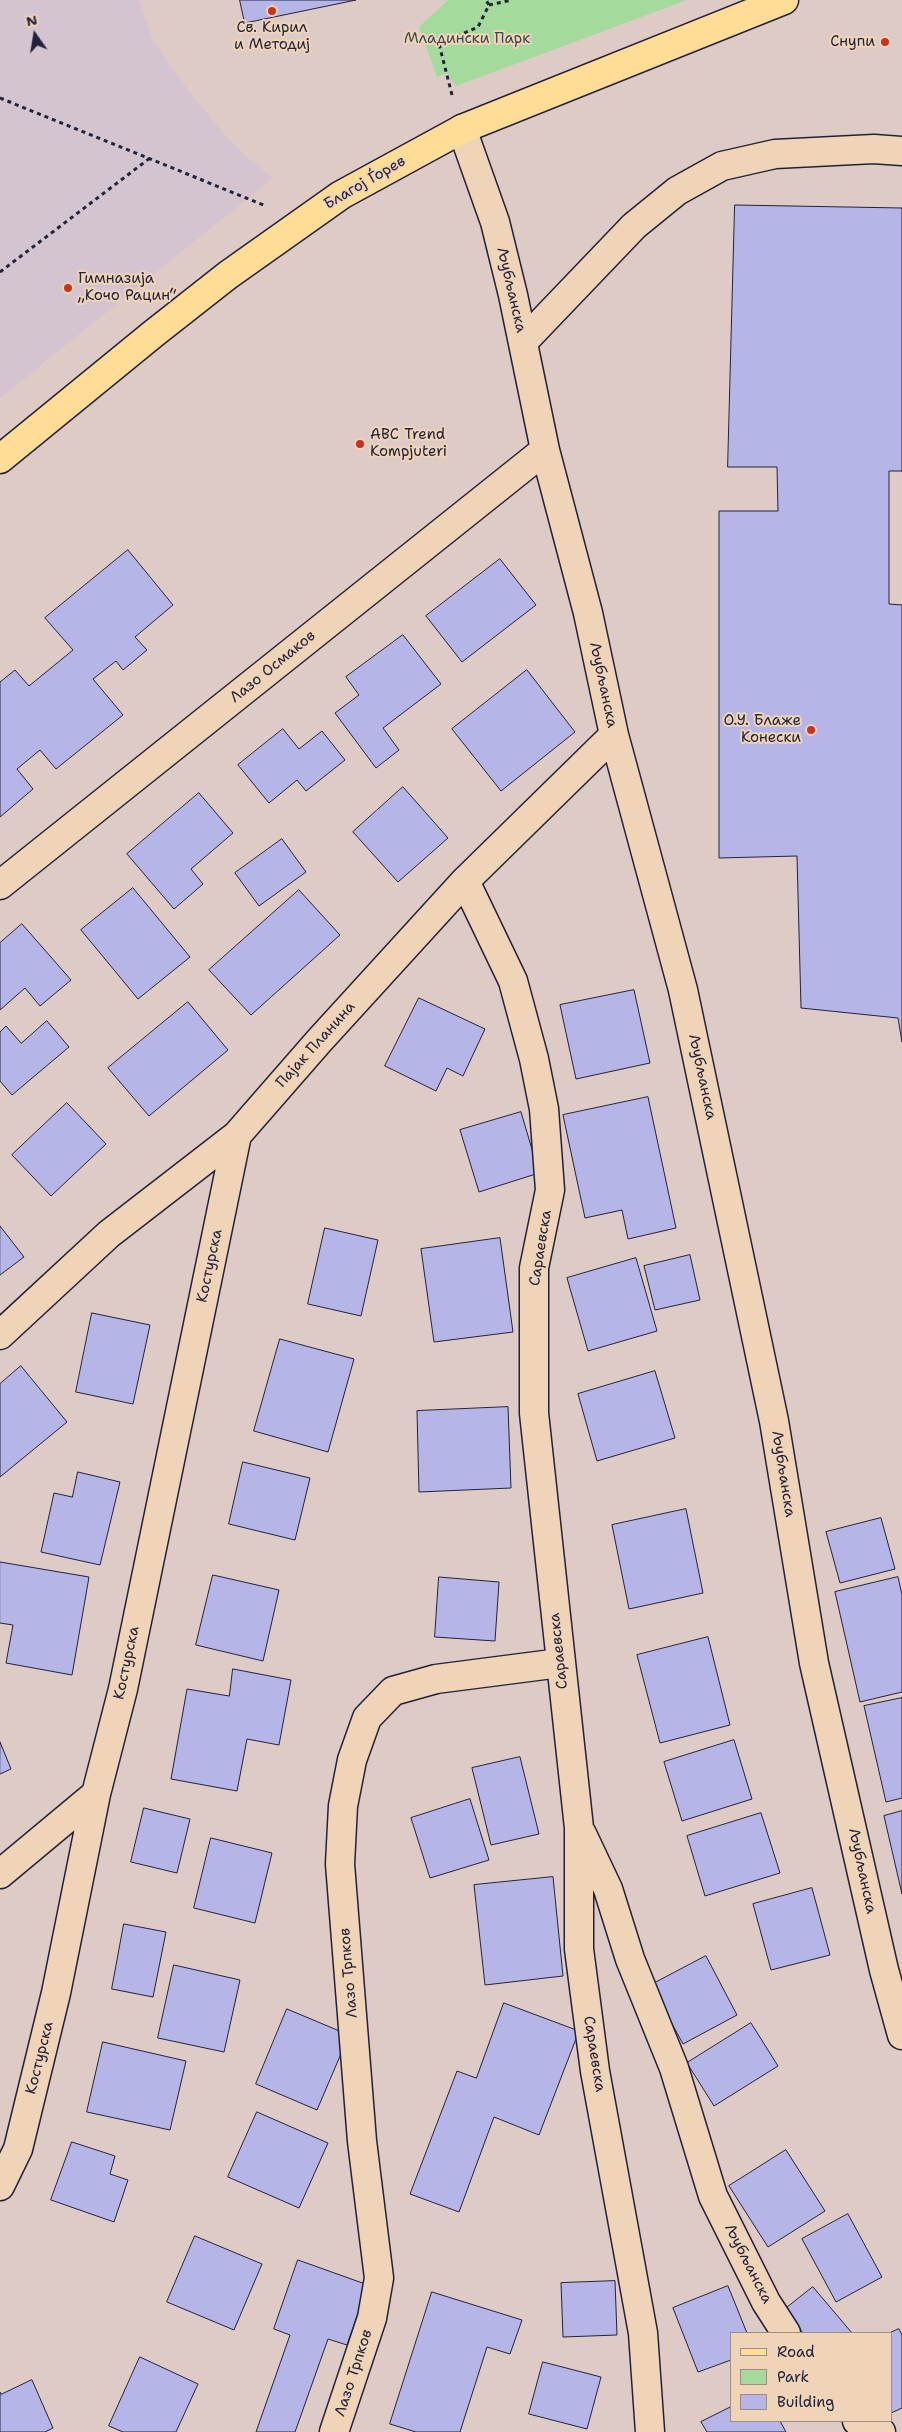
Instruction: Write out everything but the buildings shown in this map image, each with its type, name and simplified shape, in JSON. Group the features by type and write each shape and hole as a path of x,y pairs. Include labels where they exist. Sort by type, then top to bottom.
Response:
{"main road":[{"name":"Благој Ѓорев","path":"0,459 152,334 298,224 342,195 462,130 784,0"}],"street":[{"name":"Љубљанска","path":"462,130 495,222 523,342 545,450 588,612 614,735 683,990 774,1421 814,1663 884,1970 902,2035"},
{"path":"523,342 634,226 677,191 722,166 775,154 874,149 902,151"},
{"name":"Лазо Осмаков","path":"0,885 545,450"},
{"name":"Пајак Планина","path":"0,1335 108,1234 237,1135 332,1026 465,881 614,735"},
{"name":"Сараевска","path":"465,881 512,981 534,1059 544,1109 550,1190 534,1268 534,1413 578,1828 579,1949 595,2071 643,2333 650,2432"},
{"name":"Костурска","path":"0,2186 18,2149 56,1993 96,1794 122,1689 237,1135"},
{"name":"Лазо Трпков","path":"334,2432 372,2318 379,2278 362,2140 340,1864 343,1806 352,1760 367,1718 393,1691 436,1679 560,1663"},
{"path":"0,1874 96,1794"},
{"name":"Љубљанска","path":"578,1828 608,1889 630,1958 674,2068 713,2196 766,2302 785,2332"},
{"path":"859,2422 881,2432"}],"path":[{"path":"486,0 489,5"},
{"path":"489,5 512,0"},
{"path":"447,72 439,44 478,27 489,5"},
{"path":"0,98 261,203 298,224"},
{"path":"0,272 150,158"}],"shaded area":[{"name":"Гимназија „Кочо Рацин“","path":"0,0 139,0 153,41 187,89 225,135 249,159 273,178 0,398"}],"green space":[{"name":"Младински Парк","path":"448,0 687,0 456,86 447,73 437,77 419,27"}],"place":[{"name":"Св. Кирил и Методиј","path":"272,11"},
{"name":"Снупи","path":"885,42"},
{"name":"Гимназија „Кочо Рацин“","path":"68,288"},
{"name":"ABC Trend Kompjuteri","path":"360,444"},
{"name":"О.У. Блаже Конески","path":"811,730"}]}
